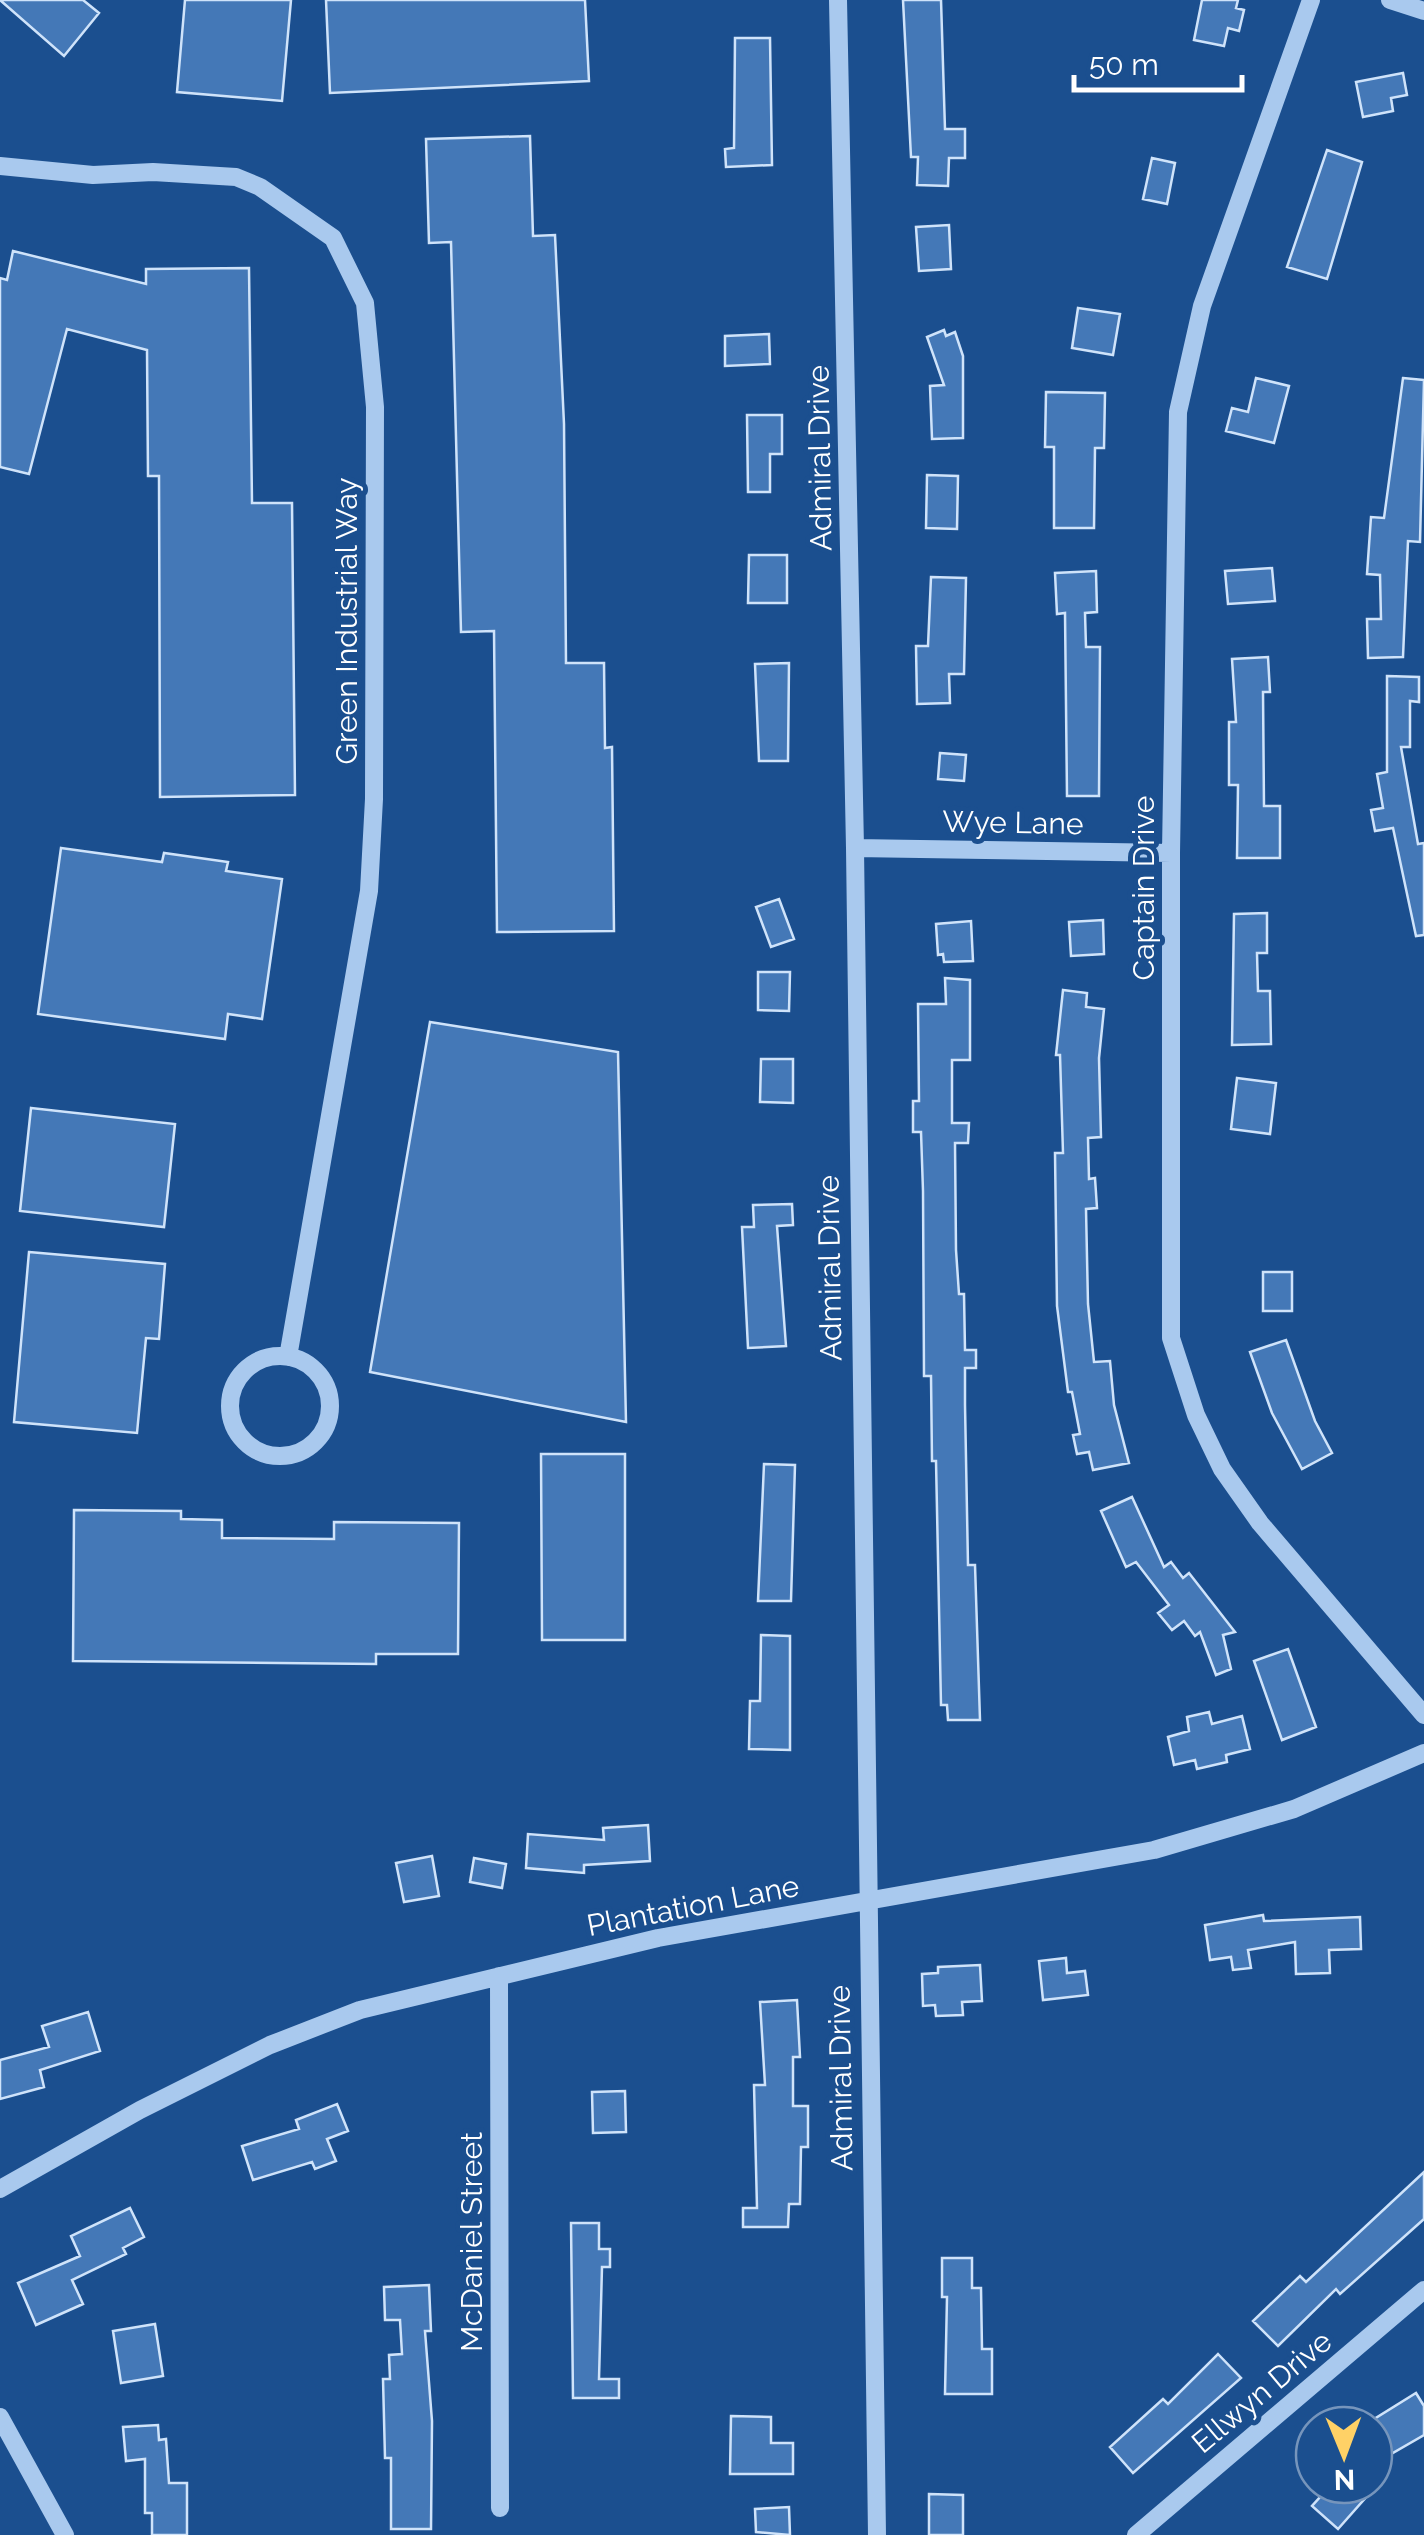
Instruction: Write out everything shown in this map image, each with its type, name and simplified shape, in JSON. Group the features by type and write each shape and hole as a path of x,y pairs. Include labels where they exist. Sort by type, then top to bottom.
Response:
{"street":[{"name":"Admiral Drive","path":"838,0 877,2535"},
{"name":"Captain Drive","path":"1311,0 1202,306 1178,412 1171,852 1171,1338 1196,1415 1222,1469 1260,1523 1424,1715"},
{"path":"1390,0 1424,11"},
{"name":"Green Industrial Way","path":"0,166 94,175 153,172 236,177 260,187 334,238 366,303 375,407 374,780 369,891 288,1357"},
{"name":"Wye Lane","path":"854,848 1171,852"},
{"path":"288,1357 304,1362 326,1385 329,1417 311,1446 279,1457 262,1454 236,1432 230,1400 234,1384 256,1362 288,1357"},
{"name":"Plantation Lane","path":"0,2190 140,2110 270,2045 360,2010 658,1938 1154,1850 1294,1809 1424,1753"},
{"name":"McDaniel Street","path":"499,1976 500,2508"},
{"name":"Ellwyn Drive","path":"1136,2535 1424,2290"},
{"path":"0,2417 66,2535"}],"building":[{"path":"0,0 83,0 99,13 64,56"},
{"path":"185,0 291,0 282,101 177,92"},
{"path":"326,0 585,0 589,81 330,93"},
{"path":"903,0 941,0 945,129 965,129 965,158 949,158 948,186 917,185 918,157 911,157"},
{"path":"1202,0 1238,0 1236,8 1244,10 1239,31 1228,28 1224,46 1194,40"},
{"path":"735,38 770,38 772,165 726,167 725,149 734,148"},
{"path":"1403,73 1407,95 1391,98 1393,111 1363,117 1356,82"},
{"path":"530,136 533,236 555,235 564,424 566,663 604,663 605,748 612,747 614,931 497,932 494,631 461,632 451,242 429,243 426,139"},
{"path":"1327,150 1362,162 1327,279 1287,267"},
{"path":"1152,158 1175,163 1167,204 1143,199"},
{"path":"949,225 951,269 919,271 916,227"},
{"path":"13,251 146,284 146,269 249,268 252,503 292,503 295,795 160,797 159,476 148,476 147,350 67,329 29,474 0,467 0,278 7,280"},
{"path":"1078,308 1120,314 1113,355 1072,348"},
{"path":"944,330 946,336 955,332 963,356 963,438 932,439 930,386 944,385 927,337"},
{"path":"769,334 770,364 725,366 725,336"},
{"path":"1256,378 1289,386 1274,443 1226,431 1232,408 1248,412"},
{"path":"1403,378 1424,380 1420,542 1408,541 1403,657 1368,658 1367,619 1381,619 1380,575 1367,574 1371,517 1384,518"},
{"path":"1046,392 1105,393 1104,448 1095,448 1094,528 1054,528 1054,447 1045,447"},
{"path":"747,415 782,415 782,454 770,454 770,492 748,492"},
{"path":"927,475 958,476 957,529 926,528"},
{"path":"749,555 787,555 787,603 748,603"},
{"path":"1272,568 1275,601 1228,604 1225,571"},
{"path":"1096,571 1097,612 1085,613 1086,647 1100,647 1099,796 1067,796 1065,613 1057,614 1055,573"},
{"path":"931,577 966,578 964,674 949,674 950,703 917,704 916,646 928,646"},
{"path":"1268,657 1270,692 1263,692 1264,806 1280,806 1280,858 1237,858 1238,785 1229,785 1229,722 1236,722 1232,659"},
{"path":"789,663 788,761 759,761 755,664"},
{"path":"1387,676 1419,677 1419,702 1410,701 1410,747 1401,747 1418,844 1424,843 1424,935 1416,936 1393,828 1375,831 1371,810 1383,808 1377,774 1387,772"},
{"path":"940,753 966,755 964,781 938,779"},
{"path":"61,848 162,862 164,853 228,862 226,871 282,879 262,1019 228,1014 225,1039 38,1014"},
{"path":"779,899 794,939 771,947 756,907"},
{"path":"1267,913 1267,953 1257,953 1258,991 1270,991 1271,1044 1232,1045 1234,914"},
{"path":"1103,920 1104,954 1071,956 1069,922"},
{"path":"971,921 973,961 944,962 943,954 938,955 936,924"},
{"path":"758,972 790,972 789,1011 758,1010"},
{"path":"945,978 970,980 970,1060 952,1060 952,1123 969,1123 968,1143 955,1143 956,1250 959,1294 964,1294 965,1350 976,1350 976,1368 965,1368 965,1405 968,1565 975,1565 980,1720 948,1720 947,1705 941,1705 936,1461 932,1461 931,1376 924,1376 921,1132 913,1132 913,1101 919,1101 918,1004 946,1004"},
{"path":"1063,990 1087,993 1086,1007 1104,1009 1099,1058 1101,1137 1088,1138 1089,1179 1095,1178 1097,1208 1086,1209 1088,1304 1094,1362 1110,1361 1114,1405 1129,1463 1093,1470 1089,1452 1077,1454 1073,1435 1080,1434 1072,1392 1068,1392 1057,1306 1055,1153 1063,1153 1060,1055 1056,1055"},
{"path":"430,1022 618,1052 626,1422 370,1372"},
{"path":"761,1059 793,1059 793,1103 760,1102"},
{"path":"1237,1078 1276,1083 1270,1134 1231,1129"},
{"path":"31,1108 175,1124 164,1227 20,1211"},
{"path":"792,1204 793,1225 777,1226 786,1346 748,1348 742,1227 754,1227 753,1205"},
{"path":"29,1252 165,1264 159,1339 146,1338 137,1433 14,1422"},
{"path":"1263,1272 1292,1272 1292,1311 1263,1311"},
{"path":"1286,1340 1315,1421 1332,1453 1302,1469 1272,1413 1250,1352"},
{"path":"541,1454 625,1454 625,1640 542,1640"},
{"path":"764,1464 795,1465 791,1601 758,1601"},
{"path":"1132,1497 1164,1567 1171,1562 1183,1578 1189,1573 1235,1632 1223,1635 1231,1669 1216,1675 1200,1632 1195,1636 1184,1621 1172,1630 1158,1613 1169,1605 1136,1562 1126,1567 1101,1511"},
{"path":"74,1510 181,1511 181,1519 222,1520 222,1538 334,1539 334,1522 459,1523 458,1654 376,1654 376,1664 73,1661"},
{"path":"761,1635 790,1636 790,1750 749,1749 750,1701 760,1701"},
{"path":"1288,1649 1316,1727 1282,1740 1254,1661"},
{"path":"1209,1712 1212,1724 1242,1716 1250,1749 1226,1755 1227,1762 1197,1769 1195,1760 1174,1765 1168,1737 1189,1731 1187,1717"},
{"path":"648,1825 650,1861 584,1865 584,1873 526,1868 528,1834 604,1840 603,1828"},
{"path":"432,1856 439,1896 404,1902 396,1863"},
{"path":"474,1858 506,1864 502,1888 470,1882"},
{"path":"1263,1915 1264,1921 1360,1917 1361,1949 1329,1950 1330,1973 1296,1974 1295,1942 1248,1950 1251,1968 1233,1970 1231,1957 1210,1960 1205,1925"},
{"path":"1066,1958 1067,1973 1085,1971 1088,1995 1043,2000 1039,1961"},
{"path":"980,1965 982,2001 962,2002 963,2015 936,2016 935,2005 923,2006 922,1974 938,1973 938,1967"},
{"path":"797,2000 800,2057 793,2057 793,2106 808,2106 808,2147 801,2147 800,2204 789,2204 788,2227 743,2227 743,2208 757,2208 754,2085 765,2085 760,2002"},
{"path":"88,2012 100,2051 40,2070 44,2087 0,2099 0,2060 49,2047 42,2026"},
{"path":"625,2091 626,2132 593,2133 592,2092"},
{"path":"337,2104 348,2131 327,2139 336,2161 315,2169 312,2162 253,2180 242,2146 299,2129 296,2120"},
{"path":"1424,2172 1424,2219 1340,2294 1336,2289 1278,2346 1253,2321 1300,2276 1306,2282"},
{"path":"130,2208 144,2237 123,2248 126,2254 72,2280 83,2304 36,2325 18,2283 80,2256 71,2236"},
{"path":"571,2223 599,2223 599,2249 610,2249 610,2267 602,2267 599,2379 619,2379 619,2398 573,2398"},
{"path":"942,2258 972,2258 972,2288 981,2288 982,2349 992,2349 992,2394 945,2394 947,2297 942,2297"},
{"path":"429,2285 431,2331 425,2331 432,2421 431,2529 391,2529 391,2458 385,2458 383,2379 390,2379 389,2355 402,2354 400,2320 385,2320 384,2287"},
{"path":"155,2324 163,2376 121,2383 113,2331"},
{"path":"1218,2354 1241,2378 1133,2473 1110,2447 1163,2399 1168,2404"},
{"path":"1416,2393 1424,2406 1424,2435 1394,2452 1394,2407"},
{"path":"731,2416 771,2417 771,2443 793,2443 793,2474 730,2474"},
{"path":"158,2425 159,2440 166,2439 169,2483 187,2483 187,2535 152,2535 152,2513 145,2513 145,2459 126,2461 123,2427"},
{"path":"929,2494 963,2495 963,2535 929,2535"},
{"path":"1313,2505 1359,2505 1338,2529"},
{"path":"789,2507 790,2535 756,2532 755,2509"}]}
